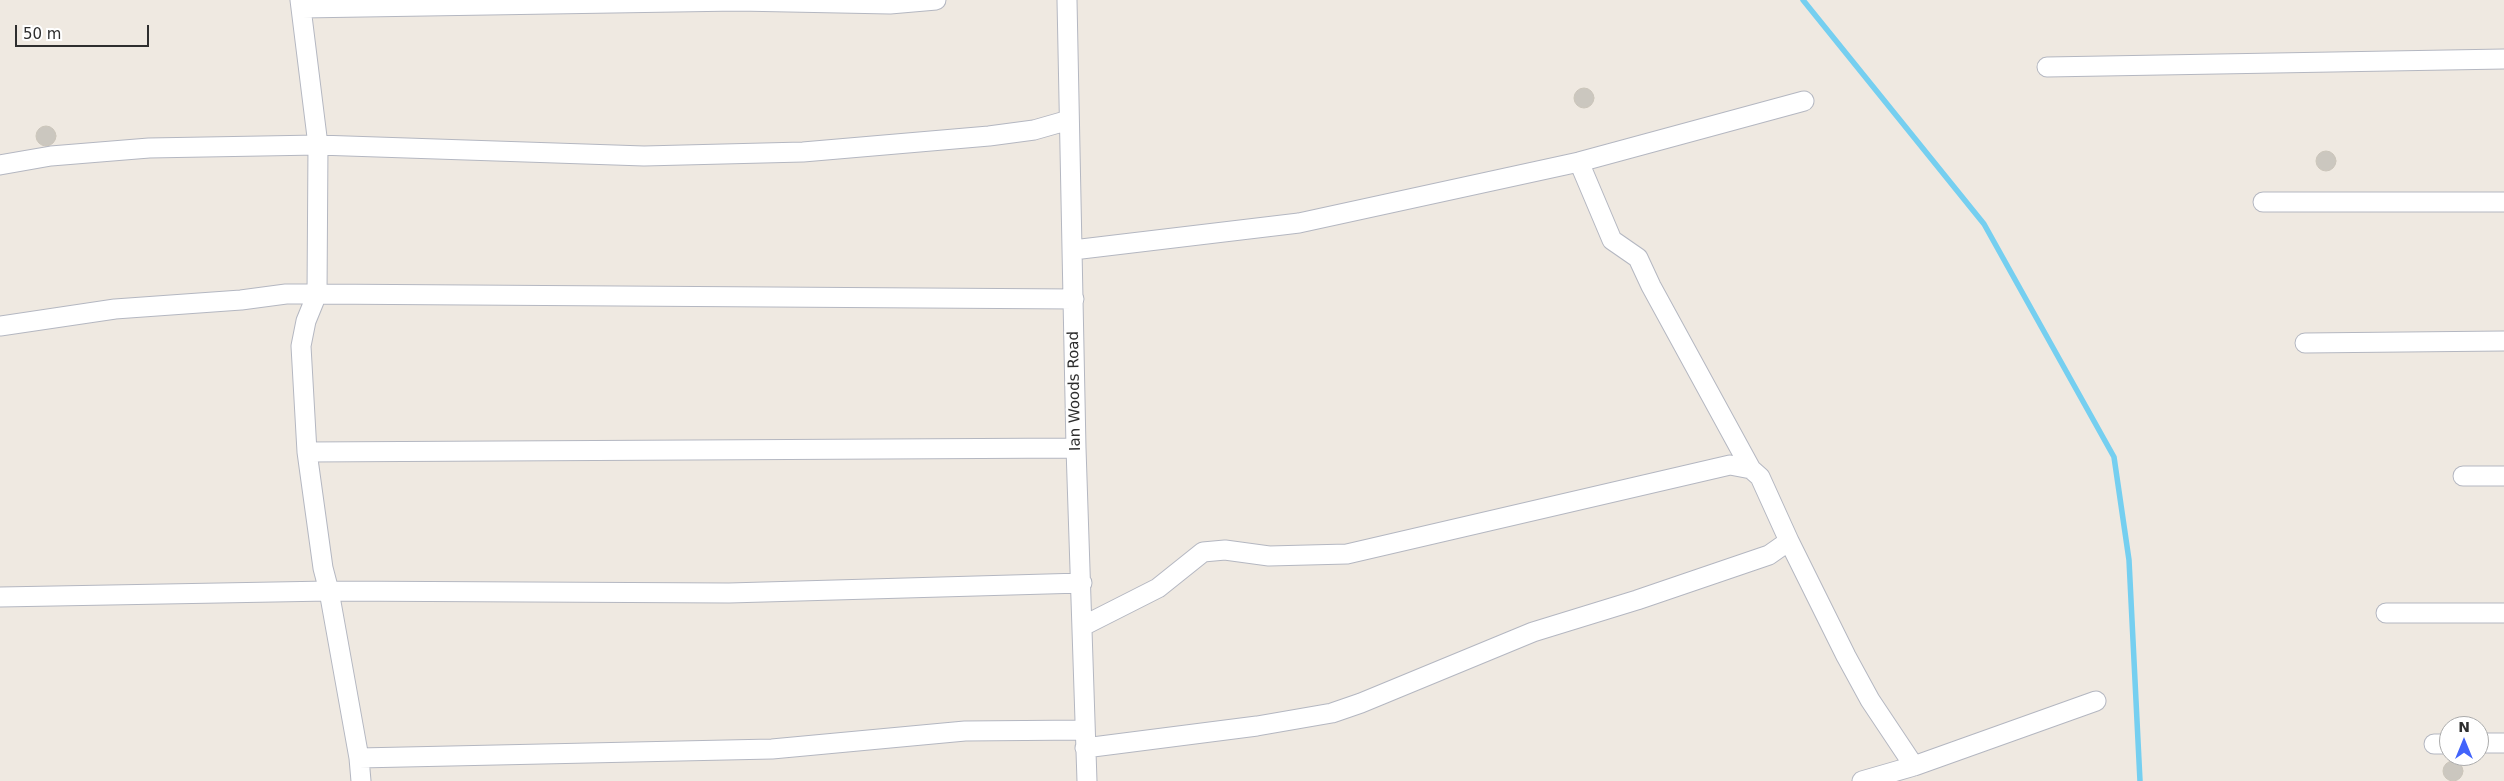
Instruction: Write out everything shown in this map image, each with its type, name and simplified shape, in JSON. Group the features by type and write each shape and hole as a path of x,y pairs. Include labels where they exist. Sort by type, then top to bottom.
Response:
{"street":[{"path":"360,781 359,758 318,540 307,452 300,346 306,321 317,294 318,145 301,4 738,1 890,4 936,0"},
{"name":"Ian Woods Road","path":"1067,0 1076,448 1082,583 1084,739 1087,781"},
{"path":"2047,67 2504,59"},
{"path":"1073,250 1299,223 1579,162 1804,101"},
{"path":"0,165 51,156 149,148 318,145 644,156 803,152 989,136 1034,130 1069,120"},
{"path":"1579,162 1612,240 1638,258 1651,286 1751,469 1760,477 1789,541 1846,656 1870,700 1914,766"},
{"path":"2263,202 2504,202"},
{"path":"0,326 115,309 241,300 286,294 1074,299"},
{"path":"2305,343 2504,341"},
{"path":"307,452 1076,448"},
{"path":"1083,626 1158,588 1203,552 1224,550 1269,556 1347,554 1730,465 1751,469"},
{"path":"2463,476 2504,476"},
{"path":"359,758 772,749 965,731 1084,739 1257,726 1332,713 1361,704 1533,632 1637,600 1770,554 1789,541"},
{"path":"0,597 329,591 729,593 1082,583"},
{"path":"2386,613 2504,612"},
{"path":"1862,781 1914,766 2096,701"},
{"path":"2489,743 2504,743"}],"building":[{"path":"1584,88 1591,91 1594,98 1591,105 1584,108 1577,105 1574,98 1577,91"},
{"path":"46,126 53,129 56,136 53,143 46,146 39,143 36,136 39,129"},
{"path":"2326,151 2333,154 2336,161 2333,168 2326,171 2319,168 2316,161 2319,154"},
{"path":"2445,766 2462,767 2462,775 2457,780 2449,780 2444,775"}],"waterway":[{"path":"1803,0 1984,224 2114,457 2129,560 2140,781"}]}
